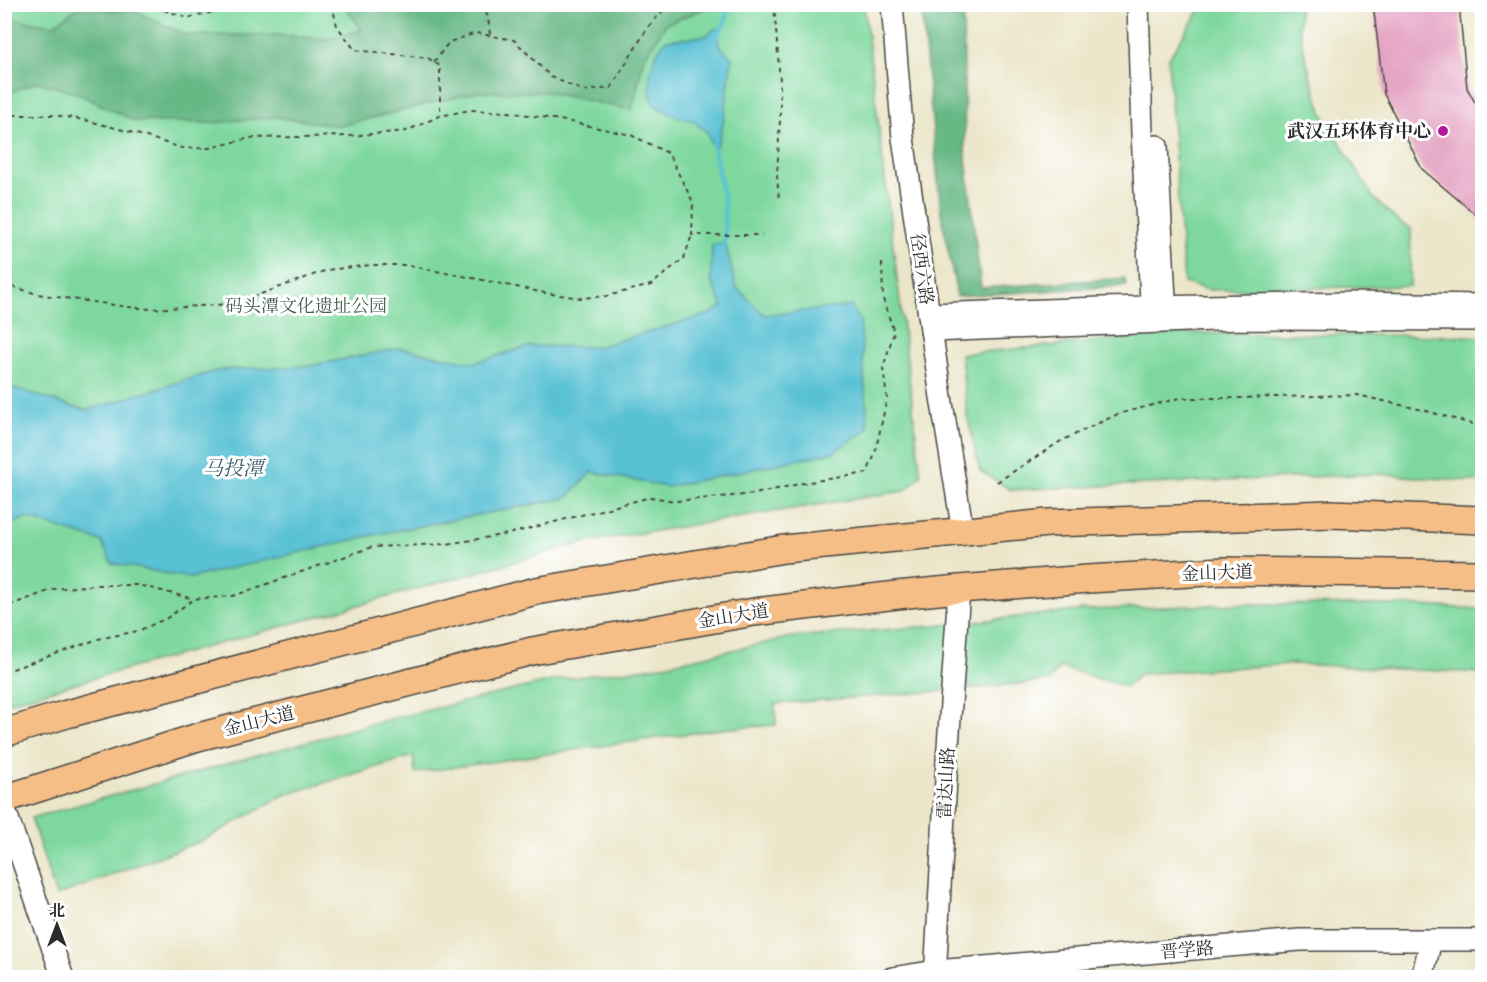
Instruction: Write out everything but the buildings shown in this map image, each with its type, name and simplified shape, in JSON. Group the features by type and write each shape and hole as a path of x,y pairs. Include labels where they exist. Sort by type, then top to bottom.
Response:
{"main road":[{"path":"4,734 67,714 536,591 784,549 1048,523 1331,514 1482,520"},
{"name":"金山大道","path":"4,799 198,737 532,651 754,612 897,595 1088,579 1224,572 1482,574"}],"street":[{"name":"径西六路","path":"892,4 903,138 963,532"},
{"path":"1138,4 1158,314"},
{"path":"1152,4 1158,314"},
{"path":"930,322 1158,314 1349,303 1482,305"},
{"path":"1158,314 1239,319 1482,321"},
{"name":"雷达山路","path":"936,974 959,589"},
{"path":"4,807 63,978"},
{"name":"晋学路","path":"892,978 1300,940 1482,940"},
{"path":"1422,978 1431,940"}],"path":[{"path":"147,4 187,18 250,4"},
{"path":"332,4 337,26 355,50 428,58 440,66 440,116"},
{"path":"482,4 488,17 490,35"},
{"path":"434,62 449,42 476,33 490,35 514,40 550,77 584,91 611,88 648,27 669,4"},
{"path":"774,4 780,81 778,201"},
{"path":"4,115 53,115 85,120 182,148 210,148 250,138 350,136 406,131 440,116 470,110 509,112 631,135 668,153 693,202 692,235 684,258 651,285 607,296 581,298 545,293 405,266 327,270 250,298 218,305 150,309 37,294 4,284"},
{"path":"692,235 762,235"},
{"path":"4,612 8,606 54,589 94,585 138,585 194,599 233,597 372,547 447,544 508,534 651,497 675,501 755,494 867,473 875,454 887,398 883,368 894,332 883,299 882,263"},
{"path":"997,482 1061,441 1118,414 1180,398 1357,395 1482,426"},
{"path":"4,672 98,639 138,631 167,618 194,599"}],"green space":[{"name":"码头潭文化遗址公园","path":"5,5 864,5 921,476 904,491 586,542 5,703"},
{"path":"344,5 707,5 706,8 666,24 644,58 632,110 546,92 476,92 340,126 277,117 210,123 135,121 76,93 37,82 5,94 5,18 54,25 77,8 135,11 186,35 279,35 326,39 362,30"},
{"path":"921,5 963,5 965,149 981,288 1125,278 1126,286 957,296 941,213"},
{"path":"1203,5 1299,5 1299,29 1310,75 1323,114 1372,196 1400,223 1411,228 1410,286 1209,290 1184,283 1168,59"},
{"path":"1183,333 1482,337 1482,482 1378,474 1011,490 980,471 967,415 961,354"},
{"path":"1242,604 1401,605 1482,609 1482,673 1293,664 1140,674 1126,687 1060,667 1049,681 775,704 776,725 720,729 415,773 413,756 284,795 206,839 56,896 31,818 382,721 560,679 655,667 791,637 932,626 1084,610"}],"water":[{"path":"716,28 720,30 718,43 732,59 722,129 714,151 707,132 692,120 677,117 654,105 650,81 656,55 666,40 705,36"},
{"name":"马投潭","path":"725,242 736,287 765,315 851,306 860,320 868,429 834,452 667,487 592,472 566,498 378,534 190,578 112,563 101,541 27,518 5,526 5,385 88,410 219,370 309,366 401,348 473,363 530,346 597,347 710,314 723,306 711,281 712,245"}],"waterway":[{"path":"718,36 727,17 727,4"},
{"path":"713,145 724,201 725,242"}],"place":[{"name":"武汉五环体育中心","path":"1443,131"}]}
